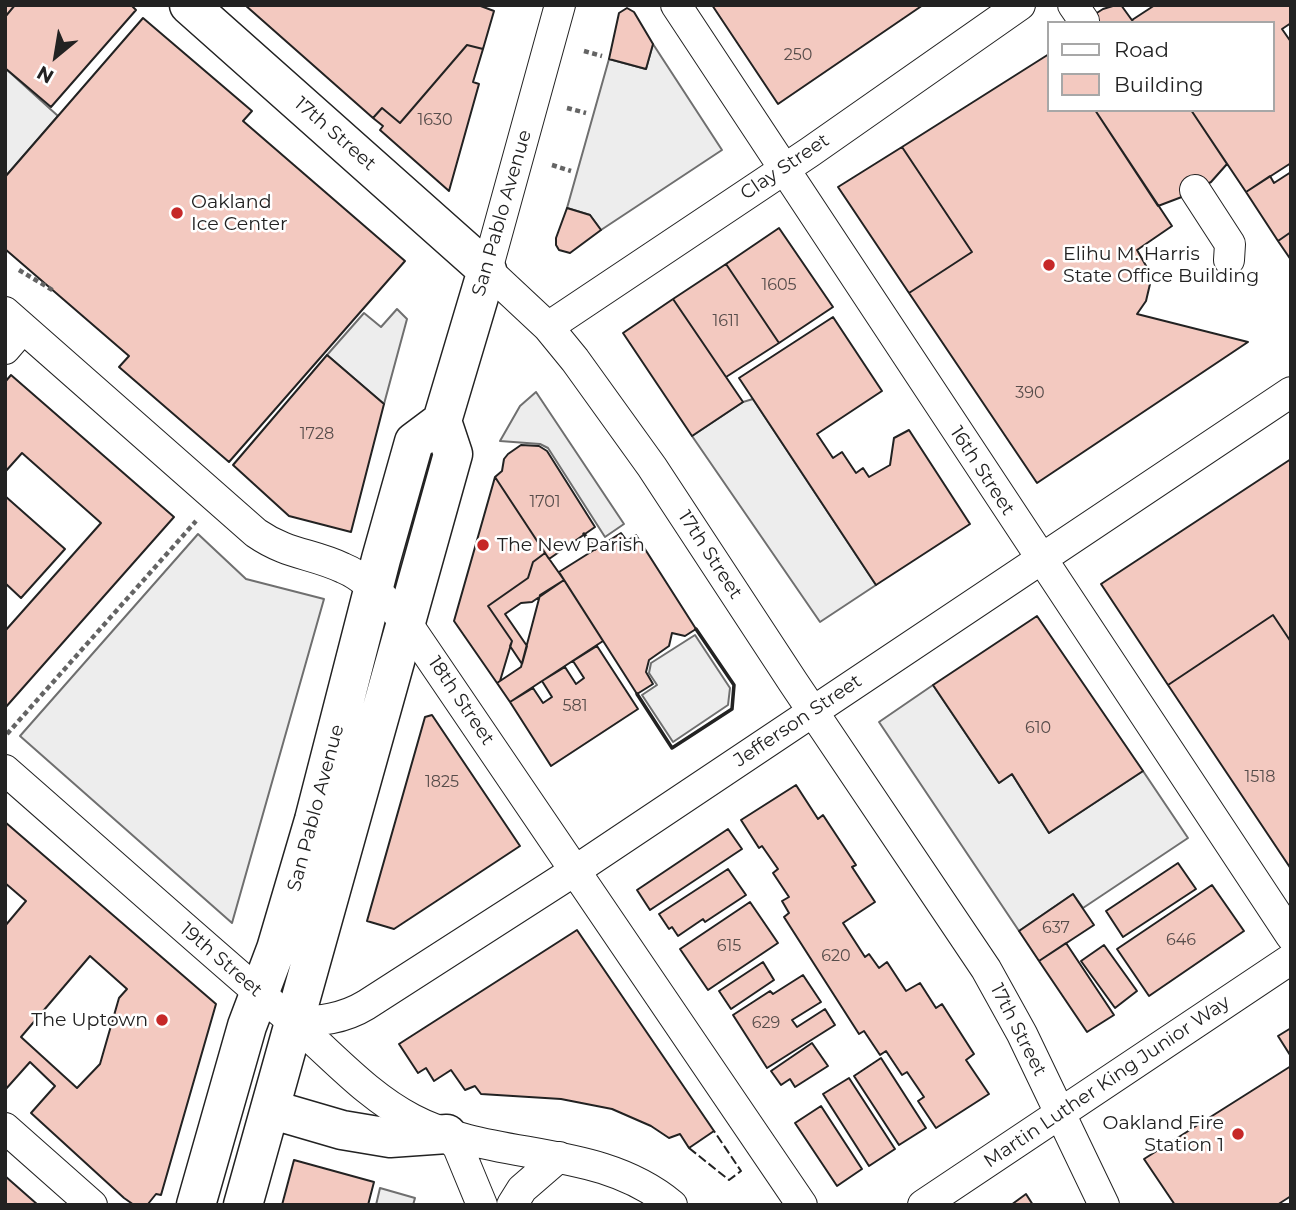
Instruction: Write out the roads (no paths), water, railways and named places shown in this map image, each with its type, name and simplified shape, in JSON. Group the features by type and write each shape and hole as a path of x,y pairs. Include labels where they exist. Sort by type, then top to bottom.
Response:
{"main road":[{"name":"17th Street","path":"189,5 441,227 486,270"},
{"name":"San Pablo Avenue","path":"243,1205 453,454 442,421 486,270"},
{"name":"San Pablo Avenue","path":"196,1205 247,1026 276,950 314,820 414,442 442,421"},
{"path":"270,1110 342,1130 390,1138 447,1134"}],"street":[{"name":"San Pablo Avenue","path":"486,270 561,5"},
{"name":"16th Street","path":"676,5 1291,936"},
{"name":"Clay Street","path":"548,327 1020,5"},
{"path":"1195,190 1230,244 1229,260"},
{"name":"17th Street","path":"486,270 548,327 652,467 986,969 1012,1013 1104,1205"},
{"name":"18th Street","path":"11,330 256,533 287,551 344,568 373,589 406,622 802,1205"},
{"name":"Jefferson Street","path":"294,1022 332,1019 352,1014 576,870 1291,392"},
{"name":"19th Street","path":"5,770 368,1090 392,1107 413,1120 447,1134 612,1170 639,1183 672,1205"},
{"name":"Martin Luther King Junior Way","path":"928,1203 1291,960"},
{"path":"5,1128 92,1205"},
{"path":"447,1134 461,1155 482,1205"},
{"path":"512,1205 522,1189 559,1157"}],"place":[{"name":"Oakland Ice Center","path":"177,213"},
{"name":"Elihu M. Harris State Office Building","path":"1049,265"},
{"name":"The New Parish","path":"483,545"},
{"name":"The Uptown","path":"162,1020"},
{"name":"Oakland Fire Station 1","path":"1238,1134"}]}
